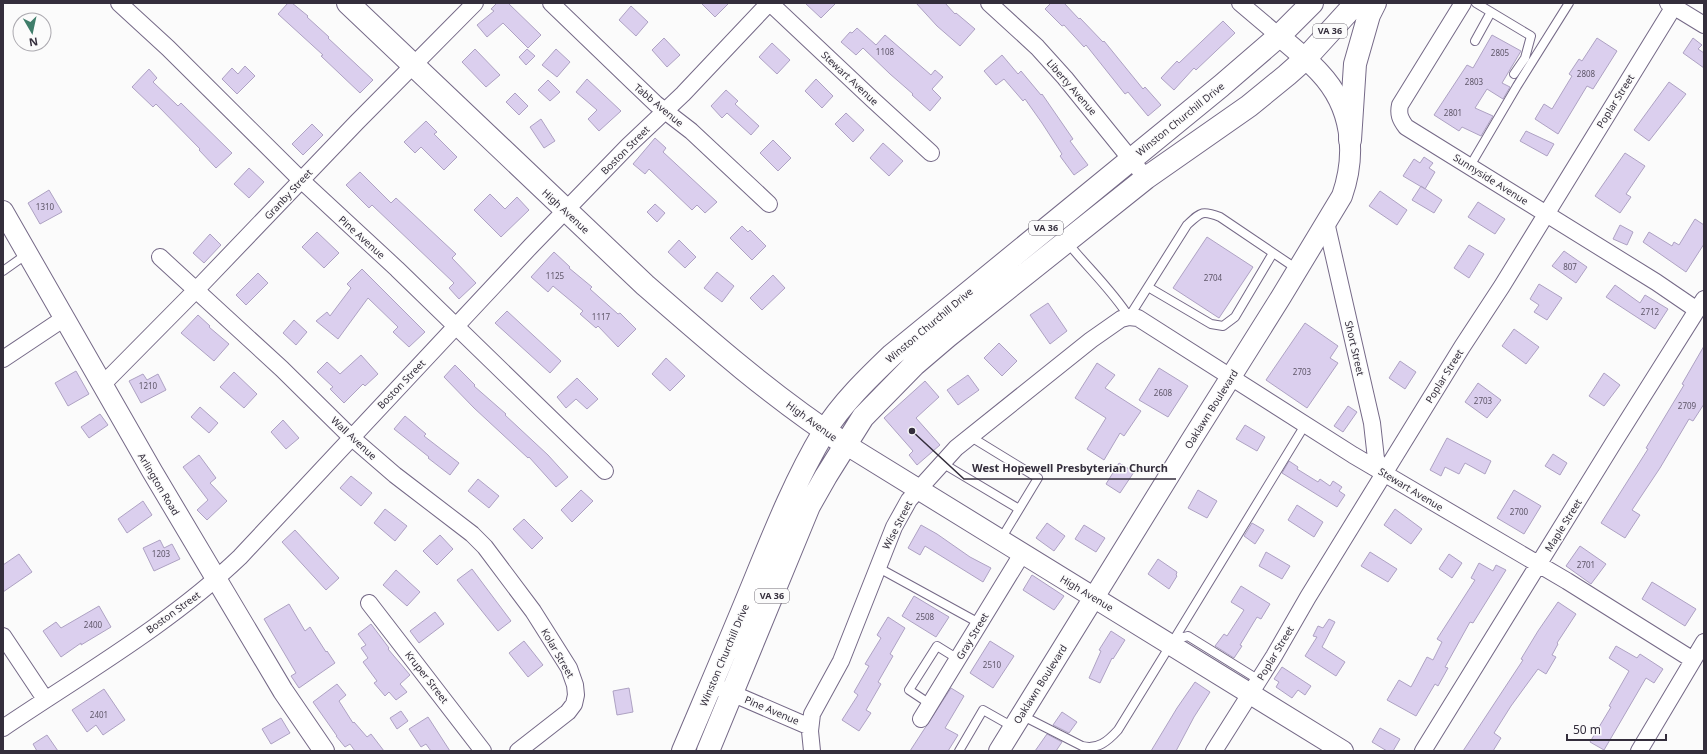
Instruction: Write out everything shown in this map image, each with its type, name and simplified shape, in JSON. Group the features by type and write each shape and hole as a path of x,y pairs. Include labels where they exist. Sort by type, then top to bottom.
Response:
{"main road":[{"name":"High Avenue","path":"348,3 566,210 683,318 788,404 845,444"},
{"name":"Winston Churchill Drive","path":"684,751 783,512 807,462 825,431 841,409 870,376 892,355 1221,86 1279,36 1312,3"},
{"name":"VA 36","path":"1304,59 1356,3"},
{"path":"1350,140 1355,64 1369,15 1375,3"},
{"name":"Winston Churchill Drive","path":"708,751 809,506 845,444 864,417 914,365 948,336 1146,178 1248,106 1304,59"}],"street":[{"name":"Pine Avenue","path":"119,3 185,64 301,180 397,269 605,472"},
{"name":"Granby Street","path":"102,385 196,290 357,122 475,3"},
{"name":"Tabb Avenue","path":"551,3 633,82 665,111 691,131 769,204"},
{"name":"Boston Street","path":"3,728 196,597 216,580 240,557 351,437 566,210 628,146 683,94 770,3"},
{"name":"Stewart Avenue","path":"770,3 931,153"},
{"name":"Liberty Avenue","path":"989,3 1037,47 1065,78 1146,178"},
{"path":"1240,3 1279,36"},
{"name":"Sunnyside Avenue","path":"1463,3 1404,98 1399,111 1400,119 1406,127 1656,282 1701,305"},
{"path":"1672,4 1704,25"},
{"name":"Poplar Street","path":"1214,751 1384,473 1546,213 1672,4"},
{"name":"Oaklawn Boulevard","path":"999,751 1298,270 1342,196 1347,182 1350,163 1350,140 1341,104 1332,88 1320,73 1279,36"},
{"name":"Arlington Road","path":"3,211 102,385 216,580 283,691 324,751"},
{"name":"Short Street","path":"1326,222 1372,423 1376,459 1384,473"},
{"name":"Wall Avenue","path":"160,257 282,369 351,437 395,475 472,534 485,547 541,623"},
{"name":"Maple Street","path":"1423,751 1701,305"},
{"name":"Stewart Avenue","path":"1129,317 1138,318 1306,425 1693,660"},
{"name":"Wise Street","path":"810,727 812,714 841,661 894,526 909,500 956,448 1091,340 1121,319 1129,317"},
{"path":"3,359 64,319"},
{"name":"High Avenue","path":"845,444 1022,554 1171,644 1255,686 1325,743 1343,751"},
{"name":"Gray Street","path":"921,719 1022,554"},
{"name":"Kruper Street","path":"369,603 483,751"},
{"name":"Kolar Street","path":"518,751 568,712 574,704 576,695 575,685 569,668 541,623"},
{"path":"3,636 45,699"},
{"path":"1639,751 1704,642"},
{"name":"Pine Avenue","path":"711,684 810,727 812,751"}],"lane":[{"path":"1476,3 1531,36 1524,58 1514,74"},
{"path":"1470,166 1517,86 1569,3"},
{"path":"1475,41 1492,12"},
{"path":"1066,241 1119,301 1129,317 1187,225 1198,215 1207,212 1220,217 1298,270"},
{"path":"3,271 27,253"},
{"path":"1148,287 1212,324 1223,326 1235,317 1273,253"},
{"path":"958,751 982,710 1017,721 1088,748 1100,746 1108,741 1118,730 1306,425"},
{"path":"971,437 1038,478 1000,540"},
{"path":"942,463 1019,509"},
{"path":"877,567 980,623"},
{"path":"930,704 909,690 938,646 958,659"}],"building":[{"path":"288,3 292,3 308,16 307,17 329,37 328,38 373,80 360,93 321,56 323,55 278,14"},
{"path":"497,3 508,3 541,35 528,48 503,23 487,37 477,25 494,11 491,9"},
{"path":"701,3 729,3 715,17"},
{"path":"805,3 836,3 821,18"},
{"path":"916,3 945,3 955,14 956,13 975,29 960,46 937,26"},
{"path":"1051,3 1064,3 1103,42 1104,41 1143,89 1145,87 1161,105 1148,116 1128,92 1125,94 1086,45 1084,47 1064,25 1062,26 1045,9"},
{"path":"631,6 648,22 636,36 619,20"},
{"path":"1223,21 1235,33 1196,70 1194,68 1174,90 1161,78 1177,61 1179,63"},
{"path":"857,28 876,45 885,35 931,75 935,70 943,77 932,89 941,98 930,111 863,48 856,55 841,42 850,32 852,33"},
{"path":"1492,35 1521,51 1502,83 1510,87 1503,99 1487,89 1475,108 1493,116 1481,136 1462,127 1459,131 1434,115 1467,65 1473,68"},
{"path":"664,38 680,55 667,67 652,50"},
{"path":"1597,38 1617,51 1593,89 1587,86 1558,134 1535,119 1544,104 1552,109 1572,76 1569,74 1579,59 1582,61"},
{"path":"1693,38 1702,45 1698,49 1704,53 1704,68 1683,53"},
{"path":"772,43 790,60 777,74 759,57"},
{"path":"475,49 500,75 486,87 462,62"},
{"path":"527,49 535,56 526,65 519,57"},
{"path":"556,49 570,62 557,77 542,65"},
{"path":"1002,55 1018,74 1021,71 1041,95 1042,94 1073,139 1070,141 1088,165 1074,175 1060,156 1062,154 1025,99 1023,101 1004,79 996,85 984,71"},
{"path":"245,66 255,76 237,94 222,79 232,68 238,74"},
{"path":"149,69 157,78 153,82 178,106 181,103 232,153 216,168 199,150 200,149 156,104 153,107 132,87"},
{"path":"587,79 621,111 599,131 588,119 597,110 576,92"},
{"path":"816,79 833,96 822,108 805,91"},
{"path":"548,80 560,92 550,101 538,90"},
{"path":"1669,82 1686,94 1649,141 1634,130"},
{"path":"726,90 738,101 735,104 759,126 751,135 727,113 722,118 711,106"},
{"path":"515,93 528,106 519,115 506,102"},
{"path":"846,113 864,130 853,142 835,124"},
{"path":"541,119 555,141 544,148 530,127"},
{"path":"426,121 437,132 434,134 457,157 444,170 421,147 415,153 404,142"},
{"path":"312,124 323,135 303,155 292,144"},
{"path":"1526,131 1554,144 1547,156 1520,141"},
{"path":"655,138 666,148 663,152 717,202 705,213 697,205 692,210 649,169 645,174 633,164"},
{"path":"773,140 791,158 778,171 760,153"},
{"path":"883,143 903,161 889,176 870,158"},
{"path":"1625,153 1645,166 1626,194 1631,197 1620,213 1595,196"},
{"path":"1424,157 1433,163 1429,168 1435,172 1425,189 1403,176 1414,159 1420,163"},
{"path":"249,168 264,182 249,198 234,184"},
{"path":"360,172 391,203 396,198 456,254 452,258 476,283 459,299 449,288 454,283 372,205 369,208 346,185"},
{"path":"1421,186 1442,200 1434,213 1412,200"},
{"path":"49,190 62,212 40,224 28,203"},
{"path":"1380,191 1407,210 1397,225 1369,206"},
{"path":"490,194 505,209 517,197 529,210 501,237 474,210"},
{"path":"1478,202 1505,219 1495,234 1468,217"},
{"path":"655,204 665,213 657,222 647,212"},
{"path":"1695,219 1704,225 1704,244 1686,272 1643,242 1649,232 1672,246 1674,242 1679,245"},
{"path":"1620,225 1633,232 1627,245 1613,239"},
{"path":"742,226 748,232 750,230 766,246 752,260 730,238"},
{"path":"317,232 339,253 324,268 302,247"},
{"path":"210,234 221,245 204,263 193,253"},
{"path":"1207,237 1253,267 1219,318 1173,288"},
{"path":"679,240 696,257 685,268 668,252"},
{"path":"1469,245 1484,254 1469,278 1454,268"},
{"path":"1564,251 1587,267 1576,283 1552,266"},
{"path":"554,252 570,267 569,268 592,287 590,289 618,314 620,313 636,329 618,347 598,326 596,328 580,314 583,311 553,286 548,292 531,277"},
{"path":"362,269 425,332 409,347 393,332 398,327 368,298 338,339 316,321 327,312 330,316 351,288 347,284"},
{"path":"717,272 734,286 722,302 704,288"},
{"path":"258,273 268,283 246,305 236,295"},
{"path":"773,275 785,288 762,310 750,298"},
{"path":"1539,284 1562,298 1547,320 1534,312 1539,305 1530,299"},
{"path":"1615,285 1640,303 1645,295 1668,309 1655,329 1606,297"},
{"path":"1048,303 1067,331 1050,344 1030,315"},
{"path":"507,311 561,361 550,373 495,323"},
{"path":"198,315 210,326 209,327 229,344 214,361 181,333"},
{"path":"294,320 307,332 296,345 283,333"},
{"path":"1305,323 1338,346 1330,358 1338,363 1307,408 1266,380"},
{"path":"1514,329 1539,347 1526,364 1502,346"},
{"path":"999,343 1017,361 1002,376 984,358"},
{"path":"1704,346 1704,404 1693,421 1689,419 1660,468 1632,510 1640,515 1625,538 1601,523 1648,449 1646,448 1684,385 1682,384"},
{"path":"361,355 378,374 365,386 363,384 344,403 330,389 333,387 317,372 327,362 340,374"},
{"path":"666,358 685,376 670,391 652,374"},
{"path":"1400,361 1416,372 1405,389 1389,378"},
{"path":"1097,363 1115,375 1105,388 1141,411 1124,436 1120,433 1104,460 1087,449 1106,418 1075,398"},
{"path":"455,365 475,385 474,386 506,414 505,415 548,455 568,477 556,487 529,457 528,458 474,408 444,377"},
{"path":"1159,368 1188,386 1168,417 1139,400"},
{"path":"76,371 89,394 68,406 55,383"},
{"path":"234,372 257,394 244,408 220,387"},
{"path":"1604,373 1620,385 1604,406 1589,396"},
{"path":"143,374 147,380 158,374 166,390 141,403 129,381"},
{"path":"968,375 979,390 958,405 947,390"},
{"path":"577,378 598,399 587,409 576,399 566,408 557,397"},
{"path":"925,381 939,397 916,418 940,445 917,465 909,455 913,451 884,418"},
{"path":"1478,383 1501,400 1487,418 1465,402"},
{"path":"1348,406 1357,412 1343,432 1334,426"},
{"path":"200,407 218,423 209,433 191,417"},
{"path":"100,414 108,425 89,438 81,427"},
{"path":"405,416 426,434 424,436 459,463 450,475 394,429"},
{"path":"283,420 299,438 286,449 271,432"},
{"path":"1245,425 1265,437 1257,451 1236,439"},
{"path":"1447,438 1491,461 1485,474 1465,463 1459,474 1445,467 1441,476 1430,470"},
{"path":"1553,454 1567,463 1560,475 1545,466"},
{"path":"199,455 216,478 210,483 227,501 207,520 197,510 208,500 183,467"},
{"path":"1289,461 1298,467 1297,469 1318,482 1320,479 1330,486 1333,481 1342,487 1339,491 1345,495 1337,507 1282,473"},
{"path":"1119,463 1134,472 1120,493 1106,484"},
{"path":"351,476 372,493 361,506 340,488"},
{"path":"478,479 499,496 489,508 468,491"},
{"path":"581,490 593,501 572,522 561,510"},
{"path":"1198,490 1217,501 1207,518 1188,508"},
{"path":"1514,490 1541,506 1524,534 1497,518"},
{"path":"143,501 152,515 127,533 118,519"},
{"path":"1297,505 1323,522 1314,537 1288,520"},
{"path":"385,509 407,526 395,541 374,523"},
{"path":"1395,509 1422,529 1411,544 1384,525"},
{"path":"524,519 543,538 532,549 513,529"},
{"path":"1047,523 1065,536 1054,551 1036,538"},
{"path":"1252,523 1264,530 1255,544 1244,536"},
{"path":"921,525 937,534 970,557 991,568 983,582 925,546 920,555 908,548"},
{"path":"1084,525 1105,538 1096,552 1075,539"},
{"path":"295,530 339,578 326,590 282,542"},
{"path":"440,535 453,549 437,565 423,551"},
{"path":"160,540 164,548 172,544 180,559 154,571 143,548"},
{"path":"1580,546 1606,564 1591,584 1566,566"},
{"path":"1266,552 1290,566 1282,579 1259,566"},
{"path":"1370,552 1397,569 1388,582 1361,566"},
{"path":"19,554 32,572 3,592 3,565"},
{"path":"1449,554 1462,563 1452,578 1439,569"},
{"path":"1158,559 1177,572 1177,576 1169,589 1148,574"},
{"path":"1479,563 1493,571 1496,565 1506,570 1473,623 1470,622 1445,667 1448,668 1438,686 1435,684 1416,716 1387,700 1399,680 1411,687 1427,657 1433,660 1442,642 1437,639 1475,580 1471,578"},
{"path":"472,569 511,621 498,631 457,580"},
{"path":"396,570 420,592 407,606 383,585"},
{"path":"1032,575 1064,596 1054,610 1023,590"},
{"path":"1652,582 1696,609 1685,626 1642,599"},
{"path":"1241,586 1270,604 1261,619 1257,617 1234,658 1215,646 1224,634 1227,636 1244,610 1231,602"},
{"path":"914,596 949,617 936,637 902,616"},
{"path":"1558,602 1576,614 1557,643 1558,644 1552,655 1556,657 1546,674 1538,669 1511,706 1494,733 1501,738 1493,751 1463,751 1523,660 1521,659"},
{"path":"289,604 305,631 310,627 335,663 299,688 291,676 296,673 264,619"},
{"path":"99,606 111,627 81,645 81,643 61,657 43,631 56,622 61,628"},
{"path":"435,612 444,624 419,643 410,631"},
{"path":"888,617 905,628 890,654 893,656 878,682 881,684 866,710 871,713 859,731 842,720 858,695 854,692 869,666 865,664 881,638 877,635"},
{"path":"1329,619 1335,622 1322,647 1345,662 1336,676 1305,656 1317,637 1313,636 1318,626 1323,628"},
{"path":"371,624 389,648 388,649 410,675 400,684 407,692 396,700 389,692 385,696 374,683 377,681 363,662 368,658 361,648 366,645 358,634"},
{"path":"1111,631 1125,640 1113,659 1112,658 1100,683 1089,678 1101,651 1099,650"},
{"path":"524,641 543,665 528,677 509,653"},
{"path":"990,641 1014,656 993,688 970,673"},
{"path":"1616,646 1637,658 1640,654 1663,669 1654,683 1646,678 1604,750 1590,742 1611,707 1609,706 1629,671 1609,658"},
{"path":"1282,667 1311,686 1305,695 1298,690 1292,698 1276,687 1279,682 1274,679"},
{"path":"1195,682 1210,692 1194,717 1176,751 1151,751 1177,708"},
{"path":"337,684 346,695 339,701 353,723 354,722 367,737 371,734 384,751 355,751 350,744 345,747 336,736 313,702"},
{"path":"629,688 633,712 617,715 613,691"},
{"path":"951,688 964,696 945,728 958,735 948,751 910,751"},
{"path":"104,689 125,720 103,735 96,725 87,732 72,710"},
{"path":"401,711 408,721 397,729 390,718"},
{"path":"1062,712 1077,722 1069,733 1053,725"},
{"path":"428,717 450,751 431,751 426,744 421,747 409,729"},
{"path":"281,718 290,733 271,744 262,729"},
{"path":"1380,728 1400,739 1393,751 1387,751 1372,742"},
{"path":"1047,734 1062,742 1056,751 1035,751"},
{"path":"47,735 58,751 37,751 33,744"}],"place":[{"name":"West Hopewell Presbyterian Church","path":"912,431"}]}
